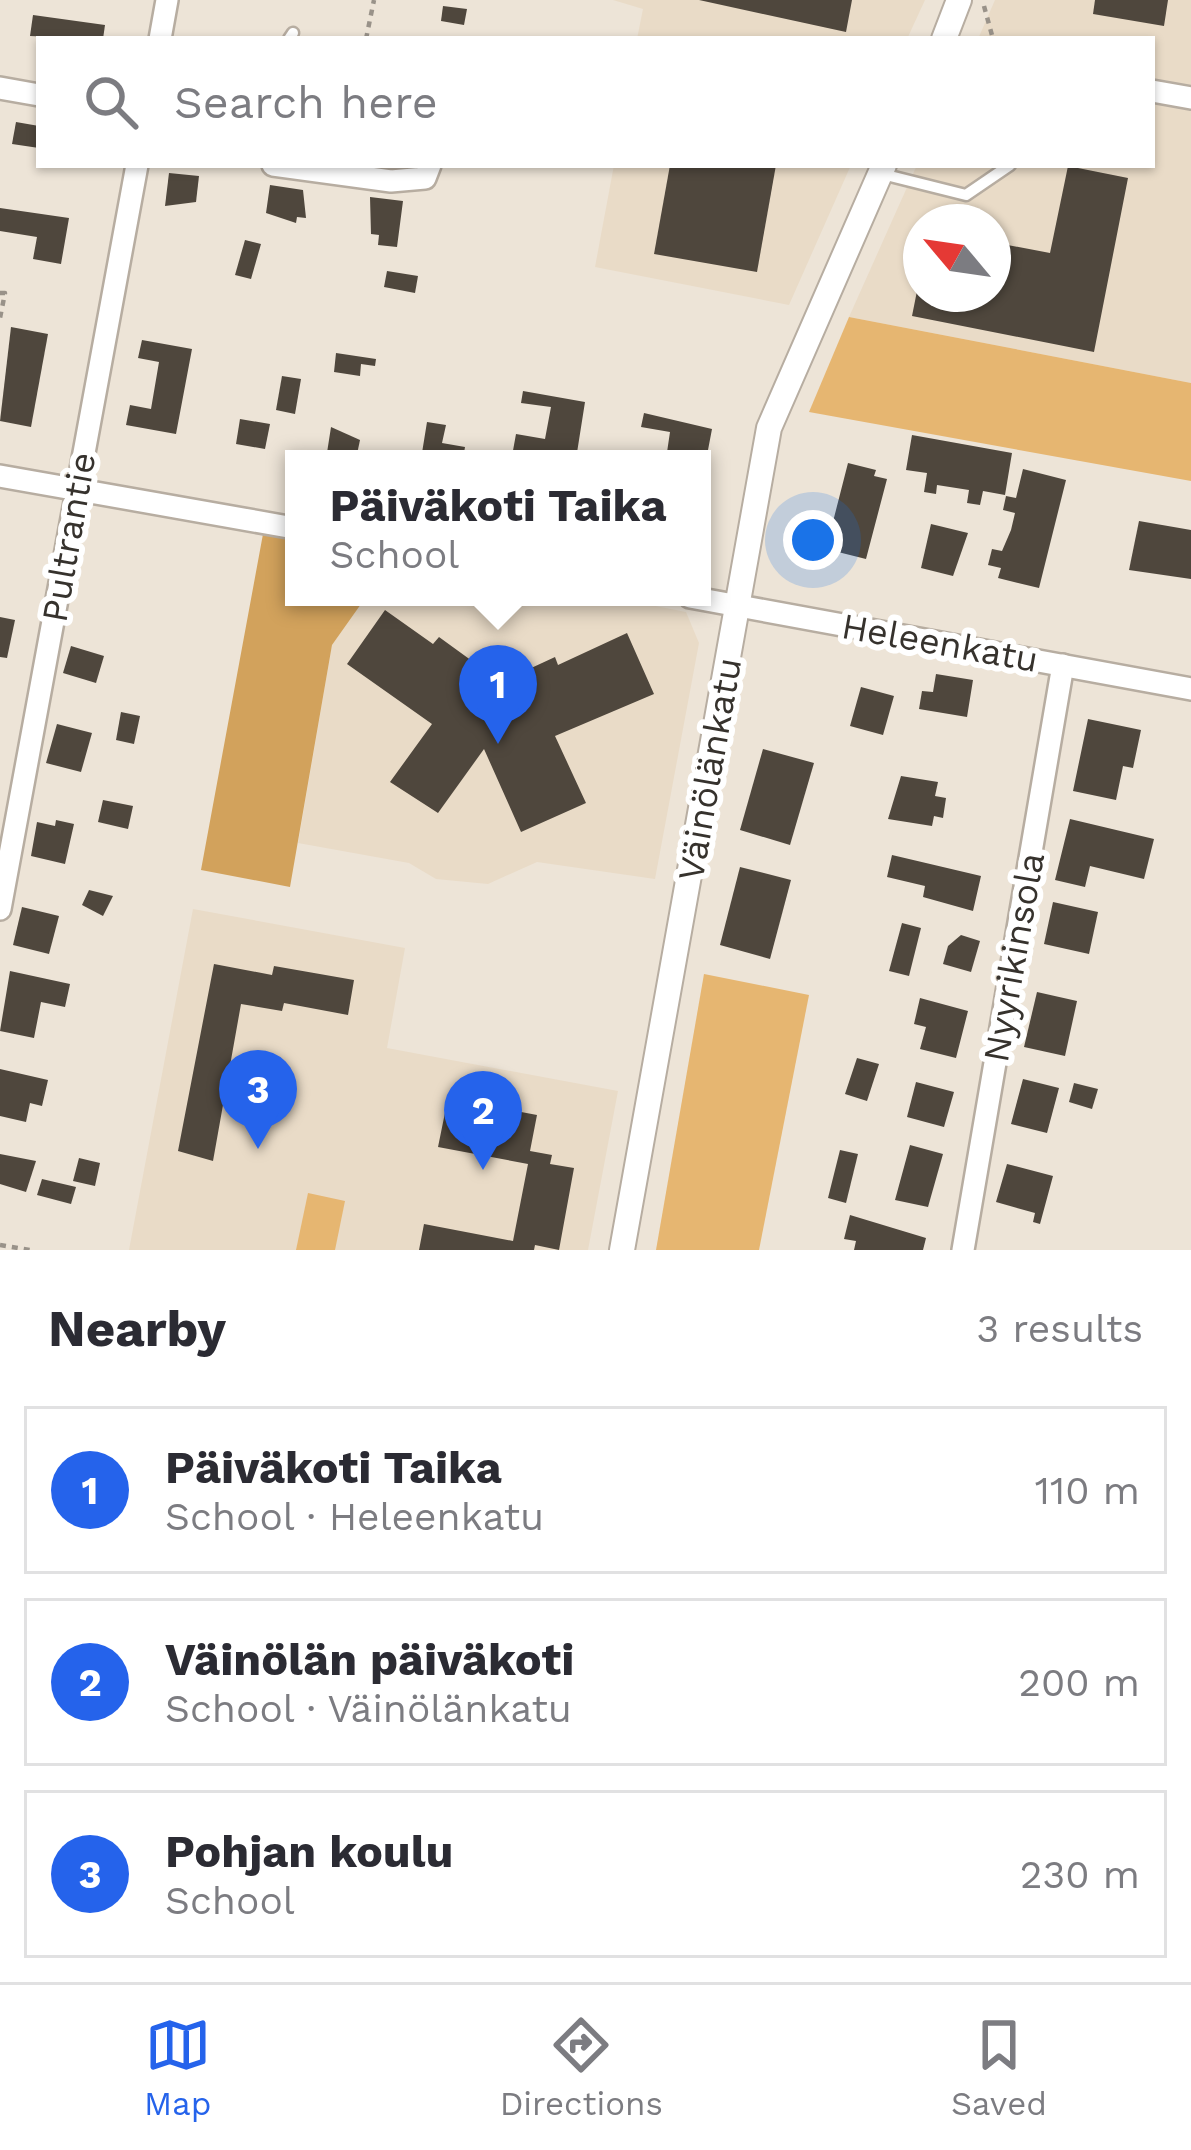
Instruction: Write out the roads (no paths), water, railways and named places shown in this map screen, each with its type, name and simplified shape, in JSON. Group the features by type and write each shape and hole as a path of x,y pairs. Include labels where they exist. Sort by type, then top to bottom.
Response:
{"street":[{"path":"161,36 167,0"},
{"path":"945,36 959,0"},
{"path":"0,88 36,94"},
{"path":"1155,92 1191,98"},
{"name":"Pultrantie","path":"0,909 136,168"},
{"path":"295,168 391,181 425,178 429,168"},
{"name":"Väinölänkatu","path":"622,1250 769,428 882,169"},
{"path":"0,476 285,526"},
{"name":"Heleenkatu","path":"711,601 1191,689"},
{"name":"Nyyrikinsola","path":"963,1250 1063,665"}],"lane":[{"path":"882,169 966,195 1006,168"}],"place":[{"name":"Päiväkoti Taika","path":"498,744"},
{"name":"Pohjan koulu","path":"258,1149"},
{"name":"Väinölän päiväkoti","path":"483,1170"}]}
